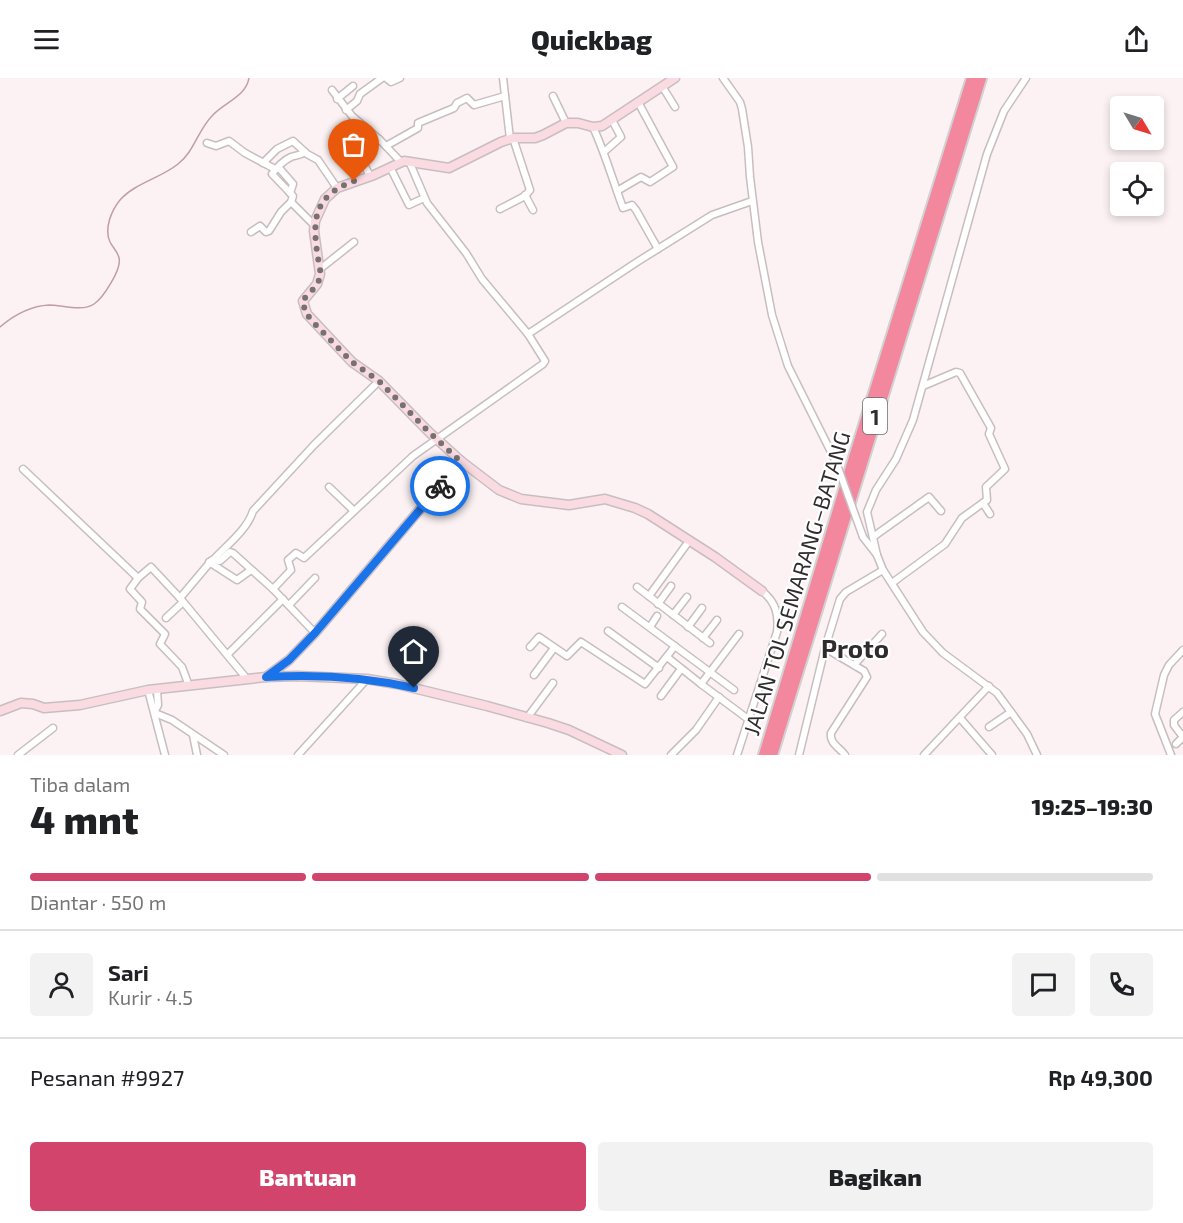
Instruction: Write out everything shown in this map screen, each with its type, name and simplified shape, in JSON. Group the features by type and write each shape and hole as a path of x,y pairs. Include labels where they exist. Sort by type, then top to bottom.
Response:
{"highway":[{"name":"JALAN TOL SEMARANG–BATANG","path":"764,755 972,78"},
{"name":"JALAN TOL SEMARANG–BATANG","path":"772,755 981,78"}],"street":[{"path":"346,110 357,101 360,94 384,78 391,82 400,78"},
{"path":"500,209 525,195 530,189 511,138 502,78"},
{"path":"675,78 602,126 566,123 539,137 511,138 449,168 405,161 337,188 325,199 315,226 320,269 319,281 303,301 305,312 352,362 379,381 437,440 488,482 512,496 530,501 562,505 605,499 633,507 648,514 762,591 776,607 778,623 775,640 737,755"},
{"path":"723,78 731,96 740,102 747,133 752,201 769,301 788,366 836,462 864,537 877,555"},
{"path":"1026,78 1004,111 987,154 909,430 893,465 876,490 867,512 868,523 883,570 918,626 943,653 977,681 989,686 1027,734 1037,755"},
{"path":"337,99 352,86"},
{"path":"662,86 675,107"},
{"path":"273,589 291,570 288,560 296,553 304,557 413,456 543,364 544,357 482,279 466,253 424,198 405,161 346,110 332,90"},
{"path":"386,146 418,128 418,123 454,108 462,100 467,98 474,105 506,96"},
{"path":"553,96 566,123"},
{"path":"617,191 641,177 650,182 673,166 638,102"},
{"path":"604,152 621,138 612,120"},
{"path":"593,127 624,208 632,206 636,210 658,249"},
{"path":"347,136 370,176"},
{"path":"358,153 380,139"},
{"path":"207,143 216,146 229,141 244,153 275,169 280,169 291,182 293,188 290,193 293,197 291,202 281,212 270,230 266,232 260,226 251,232"},
{"path":"263,163 277,149 292,141 318,160 337,188"},
{"path":"275,169 292,156 299,156 305,152"},
{"path":"390,167 408,204 424,198"},
{"path":"525,195 533,210"},
{"path":"528,334 712,215 752,201"},
{"path":"291,202 315,226"},
{"path":"320,269 354,242"},
{"path":"892,583 945,544 960,520 988,499 986,487 1005,469 989,435 991,428 958,372 922,386"},
{"path":"166,618 211,561 251,519 253,511 314,445 379,381"},
{"path":"266,677 289,660 315,633 460,461"},
{"path":"23,470 138,578"},
{"path":"329,487 353,510"},
{"path":"873,537 929,497 941,511"},
{"path":"983,503 990,514"},
{"path":"649,596 689,541"},
{"path":"211,561 220,561 232,552 273,589 315,633"},
{"path":"211,561 237,580 251,570"},
{"path":"189,686 182,667 160,644 165,634 140,609 142,602 130,590 138,578 151,567 228,654 247,679"},
{"path":"799,755 825,648 842,596 883,570"},
{"path":"289,605 315,578"},
{"path":"658,604 671,586"},
{"path":"637,587 710,643"},
{"path":"673,615 687,597"},
{"path":"228,654 283,599"},
{"path":"622,607 734,690"},
{"path":"688,627 702,608"},
{"path":"650,627 657,616"},
{"path":"703,638 717,620"},
{"path":"608,631 659,668"},
{"path":"701,684 739,634"},
{"path":"854,665 882,634"},
{"path":"530,647 539,637 567,657 581,642 645,684 675,646"},
{"path":"534,675 554,648"},
{"path":"825,648 866,674 866,681 830,737 845,755"},
{"path":"1171,755 1155,714 1164,675 1169,665 1183,650"},
{"path":"667,657 748,719"},
{"path":"661,696 681,669"},
{"path":"0,711 21,703 44,708 80,705 152,690 266,677 367,679 414,688 569,730 622,755"},
{"path":"298,755 367,679"},
{"path":"526,718 553,683"},
{"path":"929,753 989,686"},
{"path":"152,690 151,706 155,712 165,755"},
{"path":"671,755 696,730 719,697"},
{"path":"155,712 172,720 223,755"},
{"path":"989,727 1011,712"},
{"path":"1176,744 1183,737 1174,725 1174,720 1183,712"},
{"path":"960,718 992,755"},
{"path":"18,755 53,728"},
{"path":"193,735 197,755"}],"waterway":[{"path":"0,327 17,315 35,307 49,305 84,308 98,301 107,290 118,269 118,256 108,237 109,220 117,204 133,189 171,169 183,159 207,122 217,111 239,95 247,85 249,78"}],"way so far":[{"path":"354,181 337,188 327,196 316,218 314,231 320,277 303,300 304,309 313,322 352,362 379,381 460,461 440,486"}],"district":[{"name":"Proto","path":"855,647"}],"route":[{"path":"414,688 367,679 266,677 272,675 289,660 315,633 440,486"}]}
